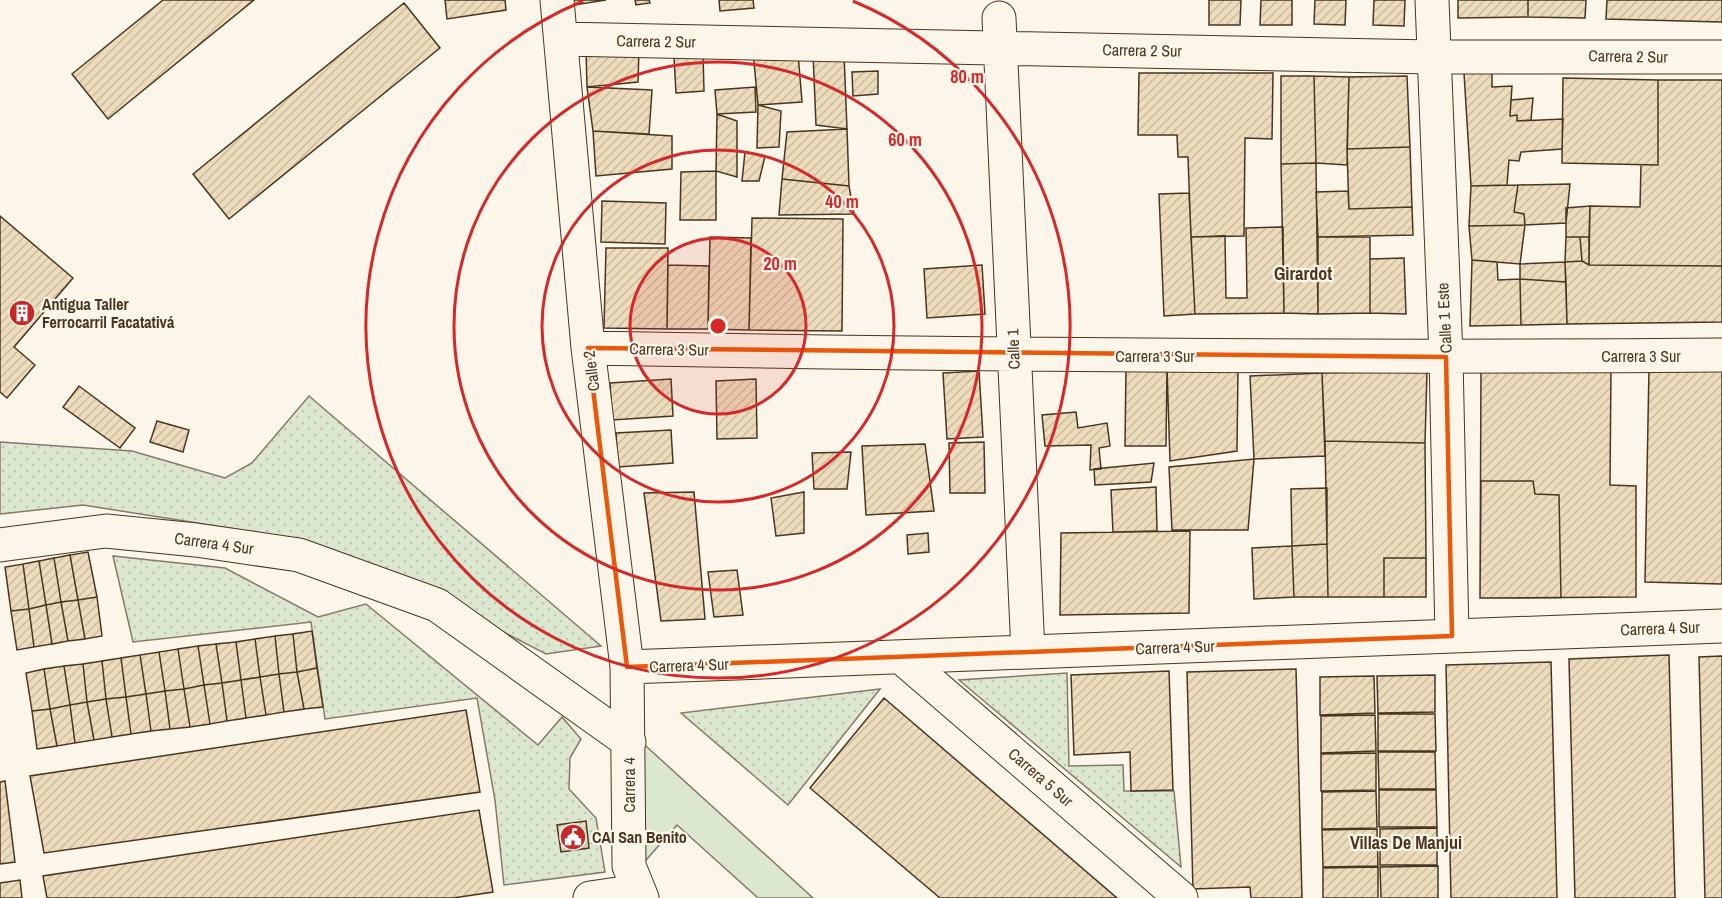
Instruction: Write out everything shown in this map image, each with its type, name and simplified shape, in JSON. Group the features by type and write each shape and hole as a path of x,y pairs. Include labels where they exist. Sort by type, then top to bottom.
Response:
{"street":[{"name":"Calle 2","path":"557,0 588,348 627,667 629,742"},
{"name":"Calle 1 Este","path":"1431,0 1446,357 1452,636"},
{"name":"Carrera 2 Sur","path":"562,39 1000,32 1432,57 1722,57"},
{"name":"Calle 1","path":"1000,32 1028,652"},
{"name":"Carrera 3 Sur","path":"588,348 1013,356 1722,355"},
{"name":"Carrera 4 Sur","path":"0,545 106,531 196,540 299,555 437,605 629,742"},
{"name":"Carrera 4 Sur","path":"627,667 1722,626"},
{"name":"Carrera 5 Sur","path":"901,657 1181,898"},
{"name":"Carrera 4","path":"629,742 629,866 640,894"},
{"path":"590,898 640,894"}],"highlighted area":[{"path":"588,348 1446,357 1452,636 627,667"}],"green space":[{"path":"309,396 601,646 546,654 381,569 261,533 83,505 0,514 0,442 132,451 225,478 252,463"},
{"path":"113,556 225,568 318,617 366,604 538,745 562,717 581,739 570,758 569,789 596,818 605,872 504,885 495,800 477,698 325,719 311,622 133,642"},
{"path":"1067,673 1069,766 1123,765 1124,791 1174,791 1181,867 959,680"},
{"path":"880,689 788,805 681,713"},
{"path":"636,737 813,898 758,898 677,825 638,869"}],"building":[{"path":"163,0 254,0 108,119 72,74"},
{"path":"445,0 505,0 506,10 447,19"},
{"path":"567,0 606,0 568,6"},
{"path":"635,0 649,0 650,3 636,5"},
{"path":"719,0 753,0 754,8 720,11"},
{"path":"1209,0 1241,0 1240,25 1209,25"},
{"path":"1261,0 1292,0 1292,25 1260,25"},
{"path":"1315,0 1346,0 1345,25 1314,24"},
{"path":"1374,0 1405,0 1404,26 1373,25"},
{"path":"1458,0 1528,0 1528,17 1458,18"},
{"path":"1528,0 1586,0 1585,18 1528,17"},
{"path":"1607,0 1722,0 1722,22 1606,19"},
{"path":"404,3 440,48 229,219 193,174"},
{"path":"586,49 639,49 638,82 587,87"},
{"path":"753,51 798,53 802,102 758,105"},
{"path":"813,53 844,54 847,129 816,125"},
{"path":"703,55 704,91 676,93 674,57"},
{"path":"878,71 878,94 853,96 852,72"},
{"path":"1139,73 1273,73 1272,139 1245,138 1244,236 1191,237 1188,157 1178,157 1177,135 1138,135"},
{"path":"1464,73 1492,73 1492,87 1512,86 1510,116 1517,115 1517,121 1563,119 1562,149 1521,152 1519,161 1509,160 1507,185 1471,186"},
{"path":"1281,76 1314,76 1316,163 1281,164"},
{"path":"1314,76 1349,77 1347,165 1316,163"},
{"path":"1407,76 1410,147 1347,149 1349,77"},
{"path":"1563,78 1658,80 1658,165 1562,163"},
{"path":"1658,80 1722,80 1722,266 1589,265 1590,206 1640,207 1641,165 1658,165"},
{"path":"587,87 652,90 649,134 593,131"},
{"path":"755,87 756,112 717,114 715,90"},
{"path":"1533,98 1531,120 1517,121 1517,115 1510,116 1511,100"},
{"path":"758,105 781,111 779,147 757,148"},
{"path":"717,114 737,121 737,177 716,171"},
{"path":"847,129 849,186 782,179 787,132"},
{"path":"593,131 672,136 672,169 596,176"},
{"path":"1410,147 1412,207 1349,209 1347,149"},
{"path":"745,152 765,156 759,181 742,181"},
{"path":"1316,163 1318,314 1284,313 1281,164"},
{"path":"716,171 716,220 680,220 681,172"},
{"path":"782,179 849,186 854,214 779,215"},
{"path":"1570,184 1566,223 1525,225 1524,214 1514,212 1518,185"},
{"path":"1518,185 1514,212 1524,214 1525,225 1469,226 1471,186"},
{"path":"1348,191 1349,209 1412,207 1413,235 1318,237 1316,192"},
{"path":"1189,193 1195,314 1164,316 1159,194"},
{"path":"602,201 666,203 665,244 601,242"},
{"path":"1590,206 1589,237 1566,237 1566,208"},
{"name":"Antigua Taller Ferrocarril Facatativá","path":"0,216 73,278 14,347 35,365 7,398 0,392"},
{"path":"752,218 843,219 842,331 749,330"},
{"path":"1525,225 1520,264 1472,260 1469,226"},
{"path":"1283,227 1284,313 1195,314 1191,237 1225,236 1226,298 1247,298 1246,228"},
{"path":"710,237 751,238 749,330 708,329"},
{"path":"1318,237 1370,237 1370,313 1318,314"},
{"path":"1566,237 1580,237 1582,261 1565,262"},
{"path":"1580,237 1589,237 1589,265 1582,261"},
{"path":"606,248 668,248 667,329 604,328"},
{"path":"1404,258 1406,314 1370,313 1370,259"},
{"path":"1472,260 1497,262 1498,280 1520,279 1521,325 1470,326"},
{"path":"1582,261 1589,265 1722,266 1722,322 1567,324 1565,262"},
{"path":"1565,262 1566,282 1520,279 1520,264"},
{"path":"668,265 709,266 708,329 667,329"},
{"path":"982,265 985,314 927,318 924,269"},
{"path":"1520,279 1566,282 1567,324 1521,325"},
{"path":"1481,365 1611,365 1610,485 1636,486 1636,597 1480,598"},
{"path":"1238,366 1237,451 1170,461 1167,367"},
{"path":"1126,367 1167,367 1166,446 1125,446"},
{"path":"1649,368 1722,369 1722,584 1645,582"},
{"path":"979,371 983,437 947,439 943,373"},
{"path":"1427,371 1425,443 1325,441 1322,373"},
{"path":"1322,373 1325,456 1254,459 1250,376"},
{"path":"671,379 673,416 612,420 610,383"},
{"path":"756,379 757,438 717,439 716,381"},
{"path":"79,386 135,428 120,448 63,407"},
{"path":"1076,412 1078,428 1107,423 1110,446 1099,448 1101,469 1090,470 1091,445 1045,446 1042,415"},
{"path":"157,421 189,430 183,452 150,442"},
{"path":"671,430 673,463 618,467 616,433"},
{"path":"1325,441 1425,443 1426,558 1384,558 1384,597 1328,597"},
{"path":"984,442 985,493 950,493 949,443"},
{"path":"925,444 934,511 866,515 862,446"},
{"path":"851,452 847,489 814,489 812,453"},
{"path":"1254,459 1248,530 1172,530 1169,467"},
{"path":"1154,463 1151,482 1095,485 1094,469"},
{"path":"1481,481 1533,481 1535,494 1559,495 1561,598 1480,598"},
{"path":"1156,487 1157,531 1113,532 1111,490"},
{"path":"1327,488 1327,544 1292,546 1291,489"},
{"path":"694,492 705,619 661,621 644,493"},
{"path":"804,492 804,533 776,536 771,498"},
{"path":"1190,531 1189,613 1060,615 1061,533"},
{"path":"928,533 929,552 908,554 907,535"},
{"path":"1327,544 1328,597 1294,597 1292,546"},
{"path":"1292,546 1294,597 1254,599 1252,548"},
{"path":"88,552 97,597 78,600 70,555"},
{"path":"70,555 78,600 61,602 54,558"},
{"path":"54,558 61,602 46,605 39,561"},
{"path":"1384,558 1426,558 1426,597 1384,597"},
{"path":"39,561 46,605 29,609 23,564"},
{"path":"23,564 29,609 11,611 5,567"},
{"path":"737,570 743,615 714,617 708,572"},
{"path":"97,597 102,636 85,639 78,600"},
{"path":"78,600 85,639 68,641 61,602"},
{"path":"61,602 68,641 52,644 46,605"},
{"path":"46,605 52,644 34,647 29,609"},
{"path":"29,609 34,647 17,650 11,611"},
{"path":"312,631 317,668 297,672 293,634"},
{"path":"293,634 297,672 279,674 275,636"},
{"path":"275,636 279,674 260,677 255,639"},
{"path":"255,639 260,677 241,680 236,642"},
{"path":"236,642 241,680 222,683 216,644"},
{"path":"216,644 222,683 204,685 198,646"},
{"path":"198,646 204,685 184,689 178,649"},
{"path":"178,649 184,689 165,691 159,652"},
{"path":"159,652 165,691 146,694 140,655"},
{"path":"140,655 146,694 126,697 121,658"},
{"path":"1669,655 1675,898 1575,898 1569,659"},
{"path":"1722,656 1722,898 1705,898 1699,657"},
{"path":"121,658 126,697 106,699 102,661"},
{"path":"102,661 106,699 87,702 83,664"},
{"path":"1551,662 1557,898 1451,898 1446,665"},
{"path":"83,664 87,702 70,705 64,666"},
{"path":"64,666 70,705 50,709 44,669"},
{"path":"317,668 323,707 304,709 297,672"},
{"path":"44,669 50,709 32,711 26,673"},
{"path":"1296,669 1302,898 1251,898 1250,887 1193,889 1187,672"},
{"path":"1169,671 1173,790 1131,791 1130,752 1074,755 1071,675"},
{"path":"297,672 304,709 284,712 279,674"},
{"path":"279,674 284,712 266,715 260,677"},
{"path":"1435,675 1435,712 1378,713 1377,676"},
{"path":"1374,676 1375,713 1320,715 1320,677"},
{"path":"260,677 266,715 246,718 241,680"},
{"path":"241,680 246,718 227,721 222,683"},
{"path":"222,683 227,721 210,724 204,685"},
{"path":"204,685 210,724 190,727 184,689"},
{"path":"184,689 190,727 170,729 165,691"},
{"path":"165,691 170,729 151,731 146,694"},
{"path":"146,694 151,731 131,734 126,697"},
{"path":"126,697 131,734 112,737 106,699"},
{"path":"884,698 1117,898 940,898 810,788"},
{"path":"106,699 112,737 94,740 87,702"},
{"path":"87,702 94,740 75,743 70,705"},
{"path":"70,705 75,743 57,746 50,709"},
{"path":"50,709 57,746 37,749 32,711"},
{"path":"466,710 480,792 44,853 30,776"},
{"path":"1378,714 1435,714 1436,751 1378,751"},
{"path":"1375,715 1376,751 1321,753 1321,716"},
{"path":"1378,752 1435,752 1436,789 1379,789"},
{"path":"1376,753 1376,790 1321,791 1321,754"},
{"path":"5,781 15,862 0,864 0,782"},
{"path":"1379,790 1436,790 1437,827 1379,827"},
{"path":"1376,791 1377,828 1322,829 1322,792"},
{"path":"479,810 493,892 453,898 47,898 43,876"},
{"name":"CAI San Benito","path":"586,821 589,848 561,852 557,825"},
{"path":"1437,828 1437,865 1380,865 1380,829"},
{"path":"1377,829 1378,866 1323,867 1322,830"},
{"path":"1438,866 1438,898 1381,898 1380,867"},
{"path":"1378,867 1378,898 1323,898 1323,868"},
{"path":"20,880 22,898 0,898 0,883"}],"place":[{"name":"Antigua Taller Ferrocarril Facatativá","path":"22,313"},
{"name":"CAI San Benito","path":"573,837"}],"district":[{"name":"Girardot","path":"1303,273"},
{"name":"Villas De Manjui","path":"1406,842"}]}
